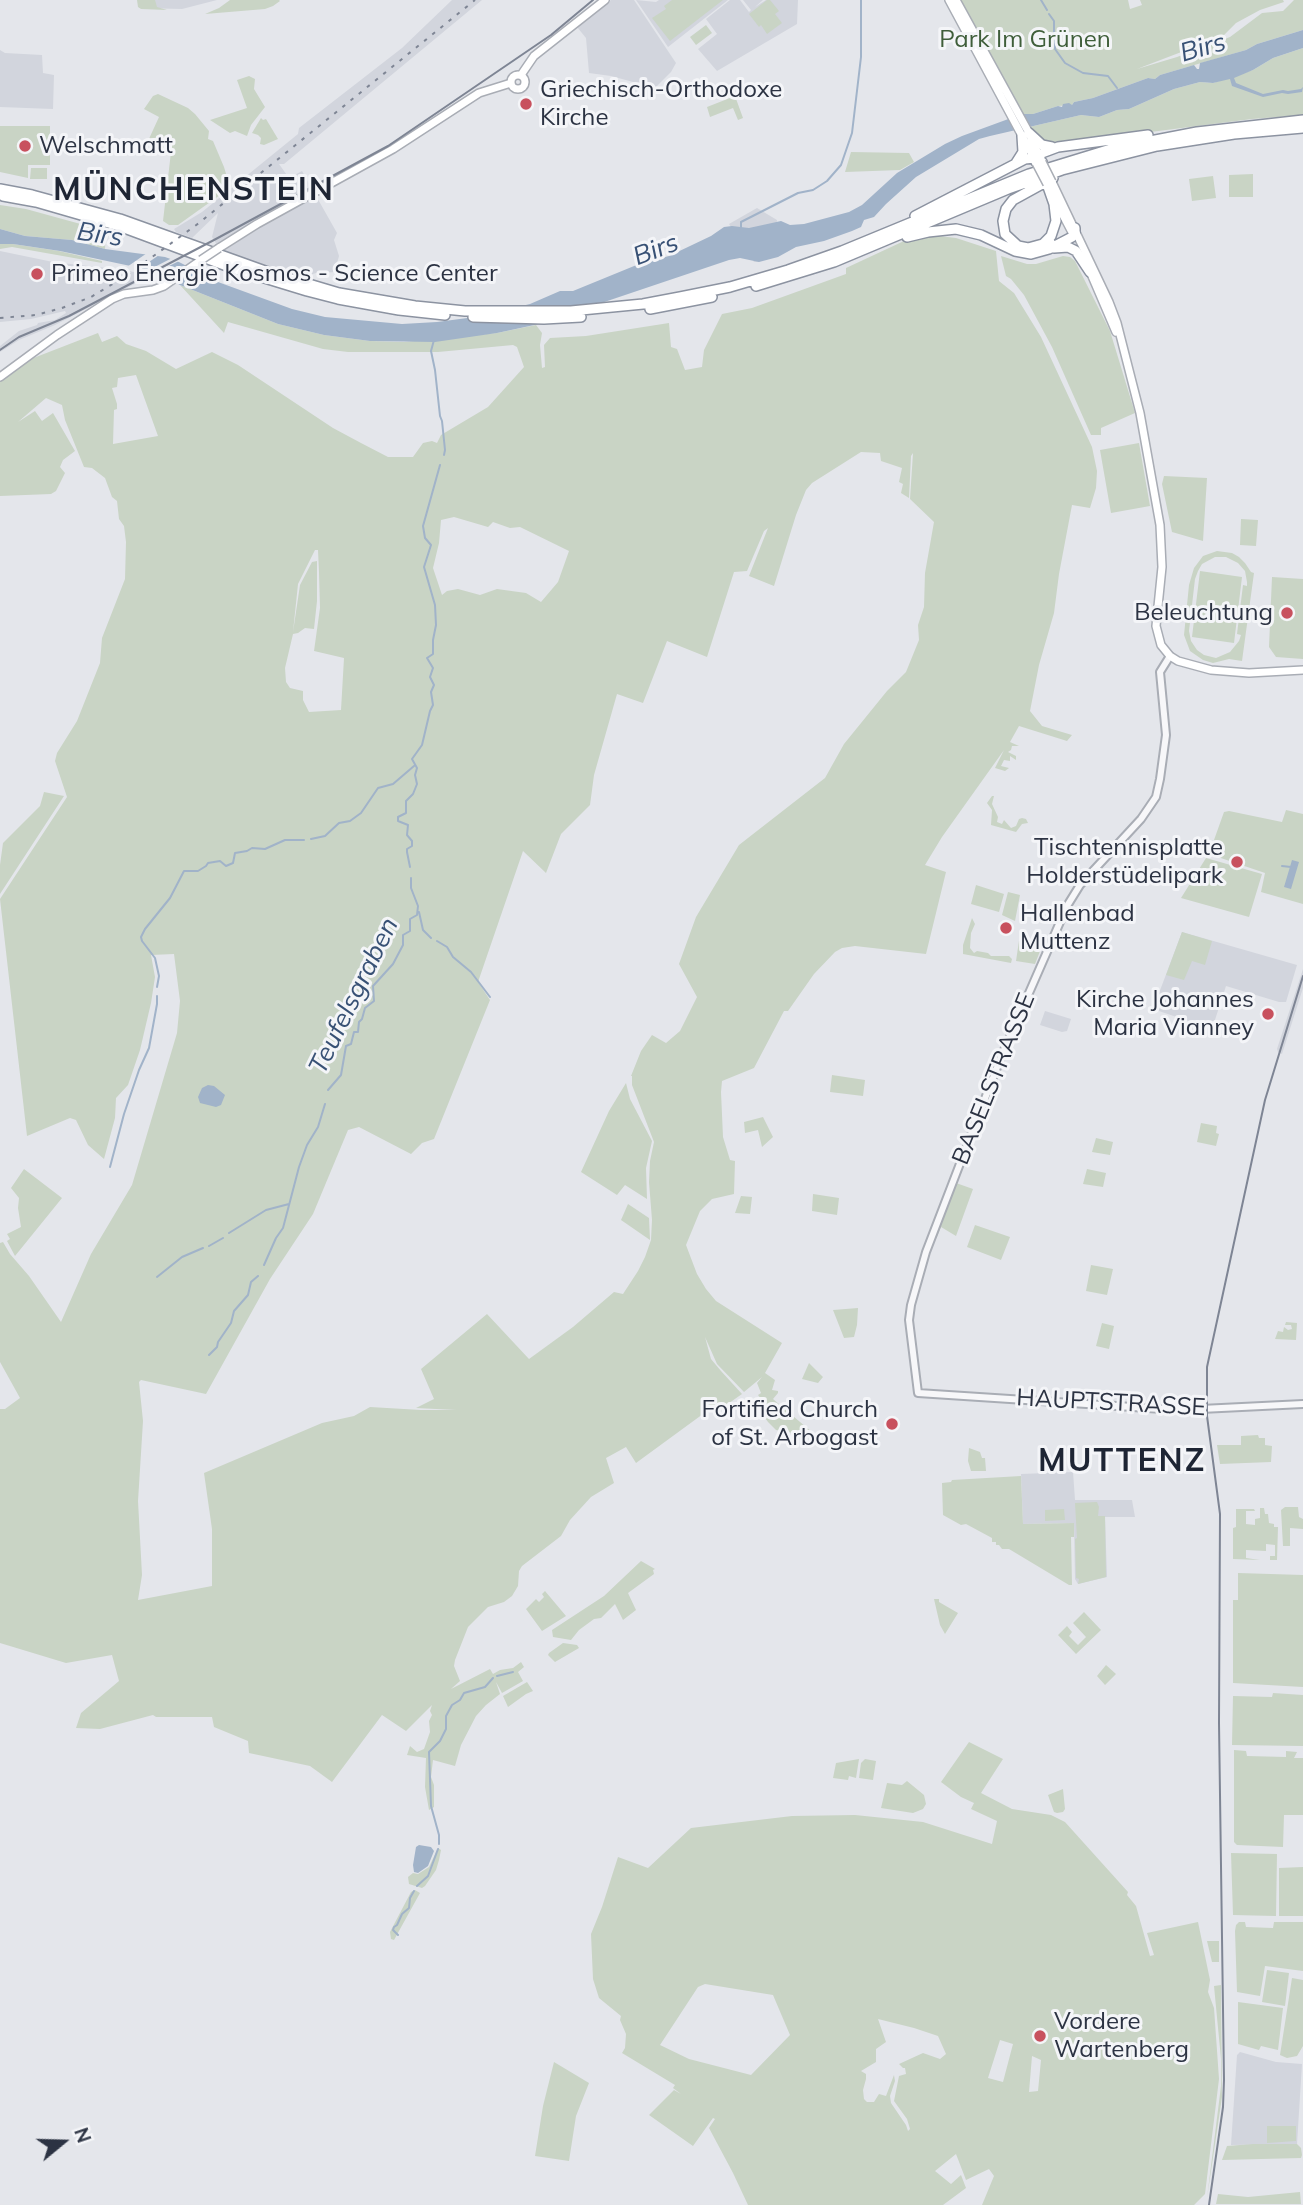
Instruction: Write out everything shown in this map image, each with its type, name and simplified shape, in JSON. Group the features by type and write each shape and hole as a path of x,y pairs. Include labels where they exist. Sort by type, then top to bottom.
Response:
{"highway":[{"path":"0,189 120,219 265,271 351,295 446,309 538,312 614,308 730,287 810,263 1029,174 1073,159 1164,137 1303,120"},
{"path":"1031,146 1058,147 1156,134 1248,126"},
{"path":"0,195 36,202 119,226 247,273 338,299 421,313 519,319 596,316 730,293 791,276 869,248 1008,189 1090,162 1189,141 1303,128"},
{"path":"1026,134 1031,146"},
{"path":"1026,134 1031,146"},
{"path":"1013,165 1031,146"},
{"path":"810,263 899,223 1013,165 1026,159 1038,159 1058,147"},
{"path":"1090,162 1046,181 1009,204 1003,221 1005,234 1009,239 1024,247 1062,246 1072,249 1081,256 1090,272"},
{"path":"869,248 879,248 901,238 928,232 956,229 981,235 1021,253 1039,253 1051,236 1056,221 1050,183"},
{"path":"1044,247 1075,234"}],"main road":[{"path":"521,75 534,56 605,0"},
{"path":"949,0 1026,134"},
{"path":"957,0 995,78"},
{"path":"0,377 112,299 169,284 257,224 393,149 479,93 511,83 515,75 521,75"},
{"path":"511,83 516,89 522,88 525,81 521,75"},
{"path":"1031,146 1109,302 1140,413 1158,509 1162,567 1156,626 1161,645 1170,656 1191,666 1232,673 1303,670"},
{"path":"1075,234 1120,338"}],"street":[{"name":"BASELSTRASSE","path":"918,1393 909,1332 911,1305 926,1252 994,1075 1067,906 1080,885 1141,819 1156,797 1166,735 1160,671 1170,656"},
{"name":"HAUPTSTRASSE","path":"918,1393 1163,1409 1303,1404"}],"shaded area":[{"path":"139,0 217,0 182,9 139,8"},
{"path":"452,0 482,0 284,164 279,164 289,178 302,171 337,233 334,240 339,256 337,272 316,273 300,278 226,254 212,237 218,213 192,238 176,232 174,229 202,212 298,134 299,128 402,48"},
{"path":"611,0 634,0 676,63 655,88 589,73 586,38 577,27"},
{"path":"636,0 656,2 728,0 668,47"},
{"path":"730,0 740,0 749,12 751,10 743,0 763,0 755,7 766,0 798,0 797,24 717,71 698,49 717,34 706,19"},
{"path":"0,50 5,53 42,55 43,73 54,75 53,109 0,107"},
{"path":"757,208 777,220 776,233 759,262 754,262 729,224"},
{"path":"0,251 53,262 124,270 134,272 136,277 142,274 144,279 55,325 19,340 0,352 0,346 19,331 55,320 66,313 65,311 31,319 0,322"},
{"path":"1182,932 1297,965 1286,1002 1226,986 1212,1029 1153,1009"},
{"path":"1303,969 1303,988 1282,1054 1277,1049"},
{"path":"1045,1011 1071,1019 1067,1031 1040,1025"},
{"path":"1073,1472 1075,1500 1132,1500 1135,1517 1105,1517 1107,1577 1078,1584 1075,1579 1074,1523 1023,1524 1021,1474"},
{"path":"1240,2052 1276,2062 1302,2064 1297,2144 1231,2145 1237,2055"}],"green space":[{"path":"137,0 155,0 157,7 167,10 141,9"},
{"path":"230,0 280,1 265,9 205,14"},
{"path":"672,0 723,0 670,41 652,18 666,9 664,6"},
{"path":"767,0 779,11 775,14 782,23 767,34 749,14"},
{"name":"Park Im Grünen","path":"957,0 1128,0 1130,9 1142,5 1140,0 1284,2 1260,10 1236,23 1223,36 1137,69 1230,37 1262,13 1283,11 1294,0 1303,0 1303,30 1160,75 1155,79 1148,78 1074,102 1072,105 1022,114"},
{"path":"706,25 712,33 696,45 690,37"},
{"path":"1303,48 1303,115 1057,144 1047,144 1034,135 1029,127 1081,115 1099,117 1117,110 1129,109 1174,89 1200,82 1213,83 1253,70 1273,58"},
{"path":"249,76 255,79 254,89 265,107 251,125 247,136 235,131 230,133 210,120 247,108 237,80"},
{"path":"158,94 195,114 209,131 208,139 213,141 227,177 227,190 178,225 169,225 163,221 171,152 148,141 159,117 144,109 153,96"},
{"path":"735,96 743,118 738,120 733,108 710,117 707,107"},
{"path":"261,118 266,119 278,139 264,145 260,144 261,138 258,135 252,133"},
{"name":"Welschmatt","path":"0,126 50,126 50,165 28,165 28,178 0,172"},
{"path":"851,152 909,153 914,162 900,170 845,172"},
{"path":"31,168 47,168 47,179 30,179"},
{"path":"1253,174 1253,197 1229,197 1229,175"},
{"path":"1213,176 1216,198 1192,201 1189,179"},
{"path":"0,205 26,209 106,231 105,249 72,240 25,236 0,229"},
{"path":"931,235 956,238 996,251 999,281 1014,293 1041,337 1092,447 1097,471 1096,488 1090,508 1072,505 1054,613 1039,665 1030,711 1042,726 1072,735 1067,741 1019,726 1010,742 1019,746 1012,746 1008,752 1016,756 1016,760 1010,756 1010,761 1004,760 1001,766 1009,768 1005,771 995,768 1004,750 942,837 925,865 946,872 926,954 855,946 835,952 814,974 788,1011 784,1011 754,1068 722,1081 723,1137 730,1160 735,1161 734,1194 712,1199 700,1211 686,1245 697,1274 716,1301 782,1343 765,1373 775,1380 772,1390 778,1393 773,1399 813,1433 804,1435 776,1430 755,1404 761,1399 757,1383 762,1377 744,1392 717,1364 705,1337 711,1359 742,1394 722,1408 703,1414 636,1463 626,1447 606,1458 614,1483 591,1497 570,1520 561,1536 522,1566 518,1586 512,1596 504,1602 488,1607 468,1627 454,1666 460,1681 451,1689 490,1669 493,1674 513,1668 521,1662 524,1667 518,1672 523,1681 502,1693 496,1682 500,1694 476,1716 461,1745 455,1766 433,1760 431,1777 434,1785 434,1807 429,1810 425,1787 426,1758 407,1755 410,1746 417,1752 424,1749 430,1732 432,1705 406,1731 382,1715 332,1782 310,1766 249,1753 248,1741 214,1727 212,1717 153,1715 100,1729 76,1728 81,1713 119,1681 112,1655 66,1663 0,1643 0,1409 5,1409 20,1398 0,1362 0,1243 3,1242 61,1322 91,1254 132,1185 177,1033 180,1001 174,954 151,955 155,977 151,1003 140,1050 128,1085 116,1098 115,1118 104,1159 88,1145 76,1120 70,1118 27,1136 0,899 67,797 55,761 57,753 77,721 100,663 102,638 125,579 126,542 117,501 112,497 105,478 92,468 84,467 65,420 62,405 46,398 18,422 35,411 42,421 53,413 75,451 63,460 60,467 65,473 56,491 51,494 0,496 0,377 18,364 98,333 102,342 117,336 126,344 146,351 176,369 212,352 238,365 333,428 361,443 388,457 413,457 423,443 437,443 441,435 488,407 524,367 517,347 513,345 438,352 348,352 323,349 228,322 224,333 180,285 278,324 324,335 370,341 404,342 497,333 536,325 542,333 542,368 545,367 544,345 550,338 586,336 669,323 671,347 677,349 685,370 702,367 704,350 722,314 752,308 846,274 846,268 904,241","holes":["136,375 158,436 113,444 114,410 117,409 117,404 112,388 117,387 118,378","861,452 880,453 881,461 902,468 899,482 903,484 901,493 909,498 913,453 910,499 934,522 925,573 924,607 918,625 919,640 906,672 844,744 825,778 739,845 696,917 679,964 697,997 680,1031 666,1043 652,1035 641,1051 631,1076 654,1142 649,1182 651,1240 638,1271 623,1294 614,1292 573,1327 529,1359 487,1314 421,1369 434,1399 416,1408 456,1410 370,1407 354,1416 322,1423 204,1473 212,1529 212,1586 138,1600 142,1575 138,1501 143,1421 139,1382 141,1380 206,1394 270,1279 313,1214 348,1130 359,1127 411,1154 422,1143 434,1139 490,1000 478,982 523,851 546,873 561,834 590,805 594,775 617,694 643,703 667,641 707,657 734,572 747,571 764,531 768,528 749,576 774,586 796,515 806,490 812,483","454,517 488,527 493,522 510,528 520,527 569,551 558,582 541,602 526,593 497,589 480,595 458,589 442,595 433,568 441,520","315,550 318,550 320,608 314,651 344,658 341,710 309,712 303,700 303,691 290,688 286,682 285,668 293,634 305,628 314,629 317,561 312,562 300,585 293,632 298,584"]},
{"path":"0,244 59,251 102,263 12,247 0,249"},
{"path":"1001,256 1027,264 1063,256 1075,261 1110,331 1135,413 1101,428 1101,435 1091,435 1052,347 1024,295 1006,276"},
{"path":"1139,443 1150,506 1111,513 1100,450"},
{"path":"1164,476 1207,478 1203,541 1172,532 1162,484"},
{"path":"1241,519 1258,520 1256,546 1240,545"},
{"path":"1217,551 1232,553 1254,573 1242,661 1229,659 1213,663 1203,660 1190,651 1184,635 1189,585 1194,568 1203,556","holes":["1215,557 1226,557 1238,563 1245,571 1247,586 1243,585 1237,634 1241,635 1239,641 1230,652 1216,658 1197,650 1189,631 1198,571 1202,564"]},
{"path":"1200,571 1242,577 1234,643 1192,637"},
{"name":"Beleuchtung","path":"1272,577 1303,579 1303,659 1276,657 1269,647"},
{"path":"44,792 64,796 0,894 3,843 40,806"},
{"path":"992,796 997,822 1002,824 1004,820 1011,828 1022,818 1028,823 1022,824 1016,832 991,825 992,810 987,803"},
{"path":"1286,810 1303,814 1303,904 1261,892 1265,873 1209,854 1224,812 1282,822"},
{"path":"1206,858 1262,874 1249,917 1181,898"},
{"path":"976,885 1004,894 999,912 971,904"},
{"path":"1008,892 1020,895 1015,921 1002,915"},
{"path":"972,918 975,924 970,948 974,953 977,951 991,956 1009,956 1011,963 963,954 963,945"},
{"path":"1182,932 1212,941 1205,965 1192,961 1184,980 1166,975"},
{"path":"1019,941 1042,946 1035,964 1016,961"},
{"path":"832,1075 865,1080 863,1096 830,1092"},
{"path":"626,1083 630,1099 652,1141 646,1168 647,1199 625,1185 617,1195 581,1172 609,1111"},
{"path":"763,1117 773,1137 762,1147 758,1130 745,1133 744,1122"},
{"path":"1201,1123 1217,1126 1216,1133 1219,1134 1216,1146 1197,1142"},
{"path":"1096,1138 1113,1142 1110,1155 1092,1152"},
{"path":"24,1169 62,1198 15,1256 7,1241 10,1239 7,1234 21,1227 19,1198 11,1188"},
{"path":"1087,1169 1106,1173 1103,1187 1083,1184"},
{"path":"956,1183 973,1189 956,1236 941,1227 937,1237 935,1236"},
{"path":"813,1194 839,1198 837,1215 812,1211"},
{"path":"741,1196 752,1197 750,1214 735,1213"},
{"path":"628,1204 649,1218 650,1240 621,1220"},
{"path":"975,1225 1010,1237 1001,1260 967,1247"},
{"path":"1091,1265 1113,1269 1107,1295 1086,1291"},
{"path":"858,1308 854,1337 844,1338 833,1310"},
{"path":"1286,1322 1297,1323 1296,1340 1275,1339 1278,1331 1283,1332 1284,1327 1292,1329 1291,1325 1285,1325"},
{"path":"1102,1323 1114,1326 1109,1349 1096,1346"},
{"path":"809,1363 823,1377 818,1383 802,1379"},
{"path":"1258,1435 1259,1438 1265,1438 1265,1445 1272,1446 1271,1462 1220,1464 1217,1445 1241,1445 1241,1436"},
{"path":"969,1448 980,1452 982,1458 985,1458 986,1471 971,1471 968,1461"},
{"path":"1021,1476 1023,1524 1074,1523 1074,1537 1071,1537 1072,1585 1009,1549 1002,1549 996,1542 992,1542 992,1538 943,1515 942,1483 952,1480"},
{"path":"1097,1502 1098,1516 1105,1516 1106,1577 1078,1584 1075,1503"},
{"path":"1285,1507 1298,1507 1299,1517 1303,1519 1303,1529 1290,1528 1290,1546 1283,1546 1281,1510"},
{"path":"1260,1508 1264,1508 1265,1514 1268,1514 1269,1523 1278,1527 1277,1560 1270,1560 1270,1556 1275,1556 1275,1545 1266,1544 1266,1551 1246,1550 1246,1558 1260,1560 1233,1559 1236,1509 1254,1509 1255,1511 1246,1511 1246,1524 1255,1525 1255,1519 1260,1518"},
{"path":"1064,1509 1065,1520 1045,1521 1045,1510"},
{"path":"641,1561 655,1569 654,1574 628,1593 636,1610 623,1620 615,1604 601,1618 594,1619 579,1630 571,1640 553,1637 552,1630 604,1596"},
{"path":"1238,1573 1303,1575 1303,1687 1233,1683 1233,1600 1238,1600"},
{"path":"545,1591 566,1616 542,1631 526,1609 536,1599 539,1602"},
{"path":"934,1599 939,1599 939,1602 958,1613 945,1634 940,1625"},
{"path":"1084,1612 1101,1630 1076,1654 1058,1635 1067,1626 1072,1632 1069,1636 1078,1645 1086,1637 1073,1623"},
{"path":"563,1643 577,1645 579,1648 555,1662 548,1655"},
{"path":"1106,1665 1116,1674 1105,1685 1097,1676"},
{"path":"527,1682 533,1691 508,1707 503,1696"},
{"path":"1273,1693 1303,1695 1303,1746 1232,1745 1233,1696 1272,1697"},
{"path":"969,1742 1003,1759 981,1793 1012,1809 1051,1815 1065,1822 1128,1892 1127,1895 1136,1906 1150,1956 1154,1955 1147,1933 1198,1922 1210,1980 1208,1992 1214,2008 1219,2079 1205,2194 1194,2205 982,2205 994,2176 989,2169 966,2180 956,2154 935,2171 951,2184 961,2175 966,2188 943,2205 748,2205 709,2128 715,2119 713,2118 693,2146 649,2115 674,2090 681,2094 673,2088 675,2085 622,2053 626,2034 621,2016 599,1998 593,1979 591,1934 618,1857 648,1868 691,1828 792,1816 855,1815 923,1822 992,1844 997,1821 971,1809 974,1803 941,1782","holes":["705,1984 773,1995 790,2035 751,2075 689,2059 660,2045 698,1987","878,2019 938,2036 946,2054 940,2059 923,2053 899,2064 905,2068 906,2074 899,2076 894,2101 907,2119 910,2129 908,2131 891,2103 894,2075 886,2096 879,2094 874,2102 864,2099 866,2074 861,2071 876,2062 876,2049 886,2042","1000,2040 1013,2044 1003,2082 988,2078","1032,2056 1041,2060 1038,2091 1029,2092"]},
{"path":"1234,1750 1246,1751 1247,1756 1286,1757 1286,1751 1297,1752 1294,1758 1303,1758 1303,1815 1284,1815 1283,1847 1237,1845 1234,1842"},
{"path":"859,1759 856,1778 833,1778 836,1763"},
{"path":"865,1759 876,1761 873,1780 859,1778 861,1763"},
{"path":"907,1781 924,1795 926,1804 923,1809 913,1813 881,1808 887,1783 902,1785"},
{"path":"1063,1789 1065,1809 1057,1813 1054,1812 1048,1795"},
{"path":"438,1848 441,1850 436,1870 425,1886 422,1888 409,1884 408,1877 429,1867"},
{"path":"1231,1853 1277,1854 1276,1916 1233,1915"},
{"path":"1303,1867 1303,1916 1279,1916 1279,1868"},
{"path":"415,1890 420,1893 394,1940 391,1939 390,1932 411,1892"},
{"path":"1239,1922 1245,1922 1246,1927 1273,1928 1274,1922 1303,1922 1303,1971 1265,1966 1260,1996 1237,1992 1235,1931"},
{"path":"1207,1941 1219,1941 1219,1962 1212,1962"},
{"path":"1267,1970 1289,1973 1285,2006 1262,2002"},
{"path":"1292,1978 1303,1980 1303,2046 1297,2056 1287,2058 1280,2055"},
{"path":"1221,1985 1222,2097 1207,2198 1221,2086 1214,1986"},
{"path":"1238,2002 1283,2008 1278,2050 1261,2046 1259,2050 1238,2044"},
{"path":"554,2062 589,2083 576,2116 569,2161 535,2156"},
{"path":"1267,2126 1296,2126 1296,2141 1267,2143"},
{"path":"1297,2144 1302,2155 1301,2158 1222,2160 1227,2146"},
{"path":"1300,2192 1301,2204 1216,2204 1218,2194 1248,2197"}],"water":[{"path":"1303,30 1303,48 1273,58 1234,78 1236,83 1263,94 1303,87 1302,92 1263,97 1232,86 1230,79 1213,83 1200,82 1174,89 1129,109 1117,110 1099,117 1081,115 979,139 916,177 874,217 864,220 861,227 852,231 796,247 778,257 759,262 740,258 729,260 539,324 497,333 435,342 370,341 324,335 278,324 180,285 154,271 60,251 0,244 0,229 25,236 72,240 105,249 165,257 218,282 292,309 325,317 402,324 475,317 530,304 560,291 573,291 639,264 669,256 724,227 749,228 781,221 790,225 804,224 849,212 862,205 897,173 962,136 1022,114 1062,107 1063,104 1072,105 1074,102 1148,78 1155,79 1194,65 1199,69 1200,63"},
{"path":"1292,860 1299,862 1291,889 1284,887"},
{"path":"214,1086 225,1095 221,1105 216,1107 200,1103 198,1097 202,1088"},
{"path":"416,1847 431,1847 434,1851 428,1866 418,1873 414,1872 413,1865"}],"pier":[{"path":"150,251 162,253 136,271 124,269"},
{"path":"174,257 181,260 153,274 143,273"}],"waterway":[{"path":"741,228 741,222 798,193 813,190 827,181 841,165 852,133 861,57 861,0"},
{"path":"1041,0 1047,10"},
{"path":"1049,14 1054,21 1054,35"},
{"path":"1055,41 1055,49 1065,63 1083,73 1108,76 1117,88"},
{"name":"Teufelsgraben","path":"434,340 431,351 442,421 444,455"},
{"name":"Teufelsgraben","path":"410,867 407,849 412,846 412,841 407,835 408,825 398,821 398,817 406,813 406,801 417,784 417,768 412,759 422,745 433,705 431,692 434,685 430,677 433,668 427,658 433,654 435,605 424,567 431,545 425,538 423,526 440,465"},
{"path":"311,839 325,836 339,823 350,821 361,813 378,788 393,784 414,766"},
{"path":"157,987 159,976 155,958 141,937 170,898 184,871 198,871 208,863 220,861 226,866 233,863 235,853 252,848 265,849 285,840 304,840"},
{"path":"1282,866 1291,867"},
{"name":"Teufelsgraben","path":"328,1090 341,1075 346,1046 351,1044 354,1032 358,1032 365,1008 374,1001 373,986 393,964 403,945 403,935 410,931 410,919 417,915 418,906 411,888 411,878"},
{"path":"419,912 423,930 431,938"},
{"path":"437,941 447,947 453,957 471,972 490,997"},
{"path":"110,1167 124,1114 149,1048 157,996"},
{"name":"Teufelsgraben","path":"264,1265 283,1228 299,1167 307,1145 318,1127 325,1104"},
{"path":"229,1233 266,1210 289,1204"},
{"path":"209,1246 223,1238"},
{"path":"157,1277 182,1257 203,1248"},
{"name":"Teufelsgraben","path":"209,1355 231,1323 234,1311 248,1295 251,1282 258,1276"},
{"path":"497,1676 513,1672"},
{"path":"439,1844 431,1806 429,1752 440,1741 446,1729 446,1716 452,1705 460,1700 464,1693 485,1687 493,1678"},
{"path":"417,1886 428,1876 438,1849"},
{"path":"398,1935 393,1930 394,1927 409,1908 414,1891"}],"tram line":[{"path":"0,350 19,337 69,316 388,146 551,35 593,0"},
{"path":"1209,2205 1223,2107 1224,2080 1219,1723 1220,1514 1207,1416 1207,1367 1265,1100 1303,976"}],"railway":[{"path":"0,318 36,315 62,308 91,297 126,276 199,223 475,0"}],"place":[{"name":"Griechisch-Orthodoxe Kirche","path":"526,104"},
{"name":"Welschmatt","path":"25,146"},
{"name":"Primeo Energie Kosmos - Science Center","path":"37,274"},
{"name":"Beleuchtung","path":"1287,613"},
{"name":"Tischtennisplatte Holderstüdelipark","path":"1237,862"},
{"name":"Hallenbad Muttenz","path":"1006,928"},
{"name":"Kirche Johannes Maria Vianney","path":"1268,1014"},
{"name":"Fortified Church of St. Arbogast","path":"892,1424"},
{"name":"Vordere Wartenberg","path":"1040,2036"}],"district":[{"name":"MÜNCHENSTEIN","path":"194,190"},
{"name":"MUTTENZ","path":"1122,1461"}],"water label":[{"name":"Birs","path":"1203,48"},
{"name":"Birs","path":"100,235"},
{"name":"Birs","path":"656,250"}]}
